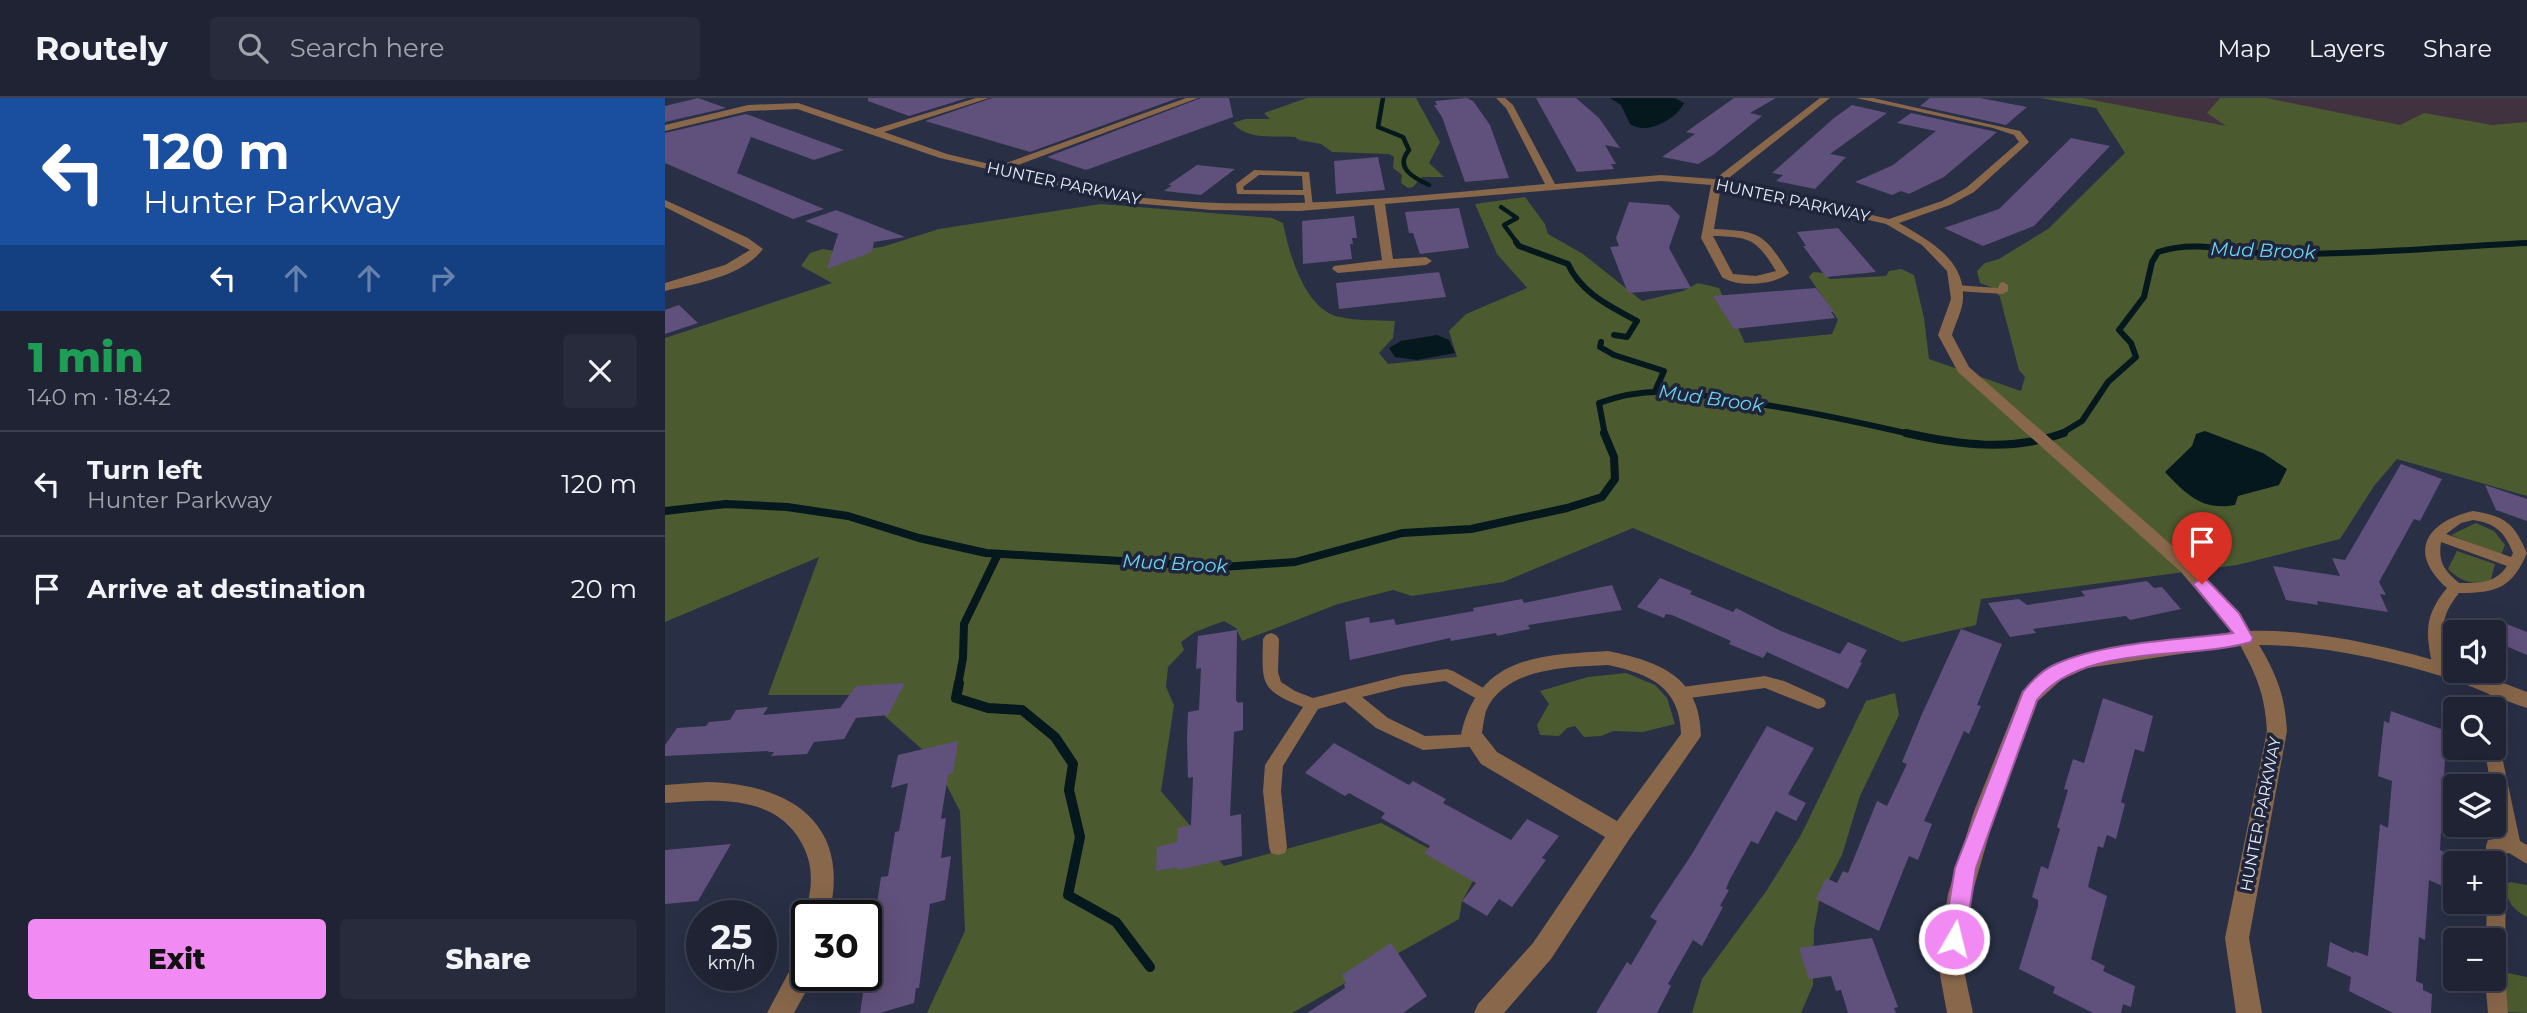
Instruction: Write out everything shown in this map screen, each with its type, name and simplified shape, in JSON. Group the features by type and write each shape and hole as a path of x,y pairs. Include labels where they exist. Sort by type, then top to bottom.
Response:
{"street":[{"path":"876,132 985,98"},
{"path":"999,169 1194,98"},
{"path":"1500,98 1510,107 1551,186"},
{"path":"1710,232 1750,234 1761,239 1783,272 1775,277 1737,280 1728,277 1707,238 1717,182 1826,98"},
{"path":"1860,98 1995,125 2017,133 2024,142 1970,190 1946,204 1890,222"},
{"name":"HUNTER PARKWAY","path":"665,128 780,101 944,156 1132,200 1212,207 1309,207 1661,178 1717,182 1890,222 1926,243 1953,270 1957,299 1945,335 1963,369 2186,567 2233,618 2264,670 2275,701 2277,731 2237,938 2249,1013"},
{"path":"1379,201 1388,263"},
{"path":"665,203 757,249 736,265 665,287"},
{"path":"1338,270 1426,261"},
{"path":"1959,1013 1952,959 1966,868 2029,697 2041,682 2061,669 2104,657 2245,638 2303,641 2372,651 2441,668 2527,700"},
{"path":"1487,1013 1542,951 1620,834 1691,736 1693,716 1682,693 1661,676 1630,662 1608,658 1526,669 1501,679 1483,695 1472,721 1471,734 1475,741 1489,758 1517,776 1620,834"},
{"path":"665,794 723,791 760,796 784,806 798,817 810,834 824,875 820,900"},
{"path":"780,1013 792,991"}],"lane":[{"path":"1308,193 1240,192 1239,186 1257,172 1306,174 1308,193 1309,207"},
{"path":"1956,288 2003,291 2003,285"},
{"path":"2466,514 2487,517 2509,530 2520,553 2516,564 2512,573 2492,588 2455,588 2440,578 2432,562 2431,548 2438,530 2466,514"},
{"path":"2435,535 2516,564"},
{"path":"2441,668 2433,630 2439,605 2455,588"},
{"path":"1271,639 1270,672 1274,685 1289,695 1313,704 1402,681 1447,675 1483,695"},
{"path":"1682,693 1765,682 1779,685 1818,703"},
{"path":"2496,697 2498,688"},
{"path":"1348,695 1382,723 1423,743 1475,741"},
{"path":"1278,847 1272,791 1274,765 1313,704"},
{"path":"2496,760 2520,851 2495,846 2495,979 2498,1013"}],"shaded area":[{"path":"1610,98 1675,98 1684,103 1668,120 1644,128 1630,124 1621,105"},
{"path":"2083,98 2527,98 2527,179 2197,121"},
{"path":"1437,335 1449,340 1455,353 1417,360 1395,357 1389,348 1401,341"},
{"path":"2205,431 2263,453 2287,469 2279,485 2238,496 2235,505 2213,506 2188,494 2165,472 2192,446 2196,434"}],"green space":[{"path":"1307,98 1416,98 1440,142 1429,163 1444,177 1422,177 1413,187 1408,188 1401,183 1402,175 1393,168 1394,157 1389,154 1332,152 1321,144 1295,137 1254,135 1239,129 1233,123 1245,119 1270,119 1264,113"},
{"path":"2040,98 2083,98 2226,126 2207,113 2220,98 2266,98 2400,125 2424,113 2492,125 2527,122 2527,496 2397,459 2374,486 2340,539 2237,565 1981,599 1976,625 1902,642 1633,528 1503,582 1412,596 1393,590 1338,604 1242,641 1236,628 1224,621 1195,632 1181,642 1184,650 1168,667 1166,687 1174,705 1161,791 1224,866 1381,823 1477,874 1462,901 1459,919 1292,1013 927,1013 965,931 960,811 933,759 861,695 768,695 819,557 665,622 665,338 832,283 801,266 810,253 823,249 839,252 882,247 939,229 1101,204 1272,218 1283,223 1294,264 1308,293 1317,304 1340,317 1395,321 1393,338 1379,353 1388,364 1457,357 1449,331 1466,314 1527,288 1497,254 1475,204 1525,197 1545,224 1548,234 1583,254 1642,301 1683,291 1698,283 1719,288 1745,343 1832,334 1838,320 1809,277 1813,272 1823,273 1830,279 1886,276 1889,271 1901,269 1914,275 1924,318 1929,359 2021,391 2025,377 2019,370 2000,297 1993,288 1980,283 1977,271 1985,263 1999,259 2048,229 2125,153 2096,108"},
{"path":"2476,523 2494,531 2505,545 2501,555 2451,535"},
{"path":"2457,551 2495,564 2490,583 2467,581 2448,569"},
{"path":"1626,673 1655,685 1667,698 1675,724 1643,732 1613,731 1601,736 1584,737 1575,726 1567,728 1559,736 1540,735 1537,725 1549,704 1540,691 1588,677"},
{"path":"1895,693 1899,715 1860,796 1842,855 1820,897 1814,929 1813,985 1801,1013 1692,1013 1702,979 1767,890 1801,835 1866,701"},
{"path":"2510,882 2527,885 2527,917 2514,908 2506,885"},
{"path":"2508,973 2527,977 2527,1013 2508,1012 2503,996"}],"building":[{"path":"698,98 726,108 665,122 665,106"},
{"path":"868,98 967,98 909,116 868,101"},
{"path":"992,98 1178,98 1030,152 925,121"},
{"path":"1201,98 1229,98 1233,117 1086,170 1047,157"},
{"path":"1467,98 1473,101 1490,125 1509,178 1465,182 1442,117 1434,105 1437,105 1435,101"},
{"path":"1536,98 1576,98 1599,118 1620,148 1605,145 1616,164 1611,164 1614,169 1577,172"},
{"path":"1734,98 1776,98 1750,113 1762,116 1698,164 1662,157 1695,134 1686,132"},
{"path":"1930,98 1980,98 2027,107 2006,125 1920,106"},
{"path":"1852,105 1887,113 1830,154 1846,157 1815,189 1776,181 1783,175 1772,173"},
{"path":"1911,113 1997,132 1944,177 1909,194 1901,191 1892,195 1855,182 1893,165 1936,131 1897,123"},
{"path":"746,114 844,150 814,160 751,137 737,173 824,209 793,219 665,163 665,133"},
{"path":"2071,138 2110,146 2034,226 1983,246 1944,228 1999,209"},
{"path":"1378,157 1385,190 1336,194 1334,161"},
{"path":"1197,165 1235,169 1201,195 1164,191 1172,185 1168,185"},
{"path":"1629,202 1669,205 1680,216 1669,248 1691,288 1628,293 1610,247 1619,246 1616,238"},
{"path":"1459,208 1469,248 1420,254 1413,233 1409,233 1405,212"},
{"path":"836,210 905,237 874,242 872,252 827,269 838,234 805,221"},
{"path":"1354,216 1357,238 1352,238 1353,244 1350,244 1352,259 1303,264 1302,221"},
{"path":"1838,228 1876,272 1826,277 1803,246 1806,246 1797,232"},
{"path":"1439,272 1446,297 1339,309 1336,283"},
{"path":"1816,288 1834,312 1831,312 1835,318 1734,329 1713,296"},
{"path":"679,305 698,323 665,334 665,310"},
{"path":"2401,464 2442,479 2420,521 2414,519 2379,582 2386,595 2380,594 2388,612 2317,601 2318,605 2286,600 2273,566 2340,576 2332,558 2345,560"},
{"path":"2485,485 2527,499 2527,521 2496,510"},
{"path":"1660,578 1692,591 1690,594 1733,612 1736,608 1781,631 1840,654 1848,642 1867,650 1848,689 1767,652 1763,658 1729,644 1731,641 1672,615 1666,614 1664,618 1637,607"},
{"path":"2147,581 2154,588 2162,587 2181,609 2130,620 2126,616 2033,629 2036,633 2010,637 1988,603 2019,599 2027,605 2085,596 2081,591"},
{"path":"1612,585 1622,610 1528,625 1530,629 1497,636 1496,633 1451,641 1450,638 1350,660 1345,622 1369,617 1370,623 1394,619 1396,625 1474,611 1473,608 1522,599 1524,603"},
{"path":"2506,624 2527,632 2527,655 2506,646"},
{"path":"1961,629 2002,644 1977,705 1981,706 1969,734 1964,731 1924,821 1932,824 1918,860 1909,856 1879,931 1816,899 1826,878 1837,883 1843,871 1848,873 1877,801 1887,806 1907,764 1902,762 1922,714"},
{"path":"1237,630 1236,700 1238,703 1243,702 1243,730 1234,732 1230,816 1241,814 1242,856 1177,870 1177,867 1156,871 1157,847 1177,842 1178,828 1191,825 1193,777 1188,778 1188,712 1199,710 1201,668 1196,669 1198,636"},
{"path":"905,683 888,715 856,718 844,739 814,742 807,754 771,756 774,752 769,751 665,756 665,745 677,728 706,726 709,722 730,720 736,710 768,707 763,715 840,708 856,686"},
{"path":"2103,698 2153,716 2144,752 2135,749 2121,802 2125,804 2116,839 2107,835 2103,848 2098,846 2088,887 2107,896 2091,959 2105,966 2103,971 2135,986 2131,1007 2123,1004 2121,1013 2093,1013 2053,993 2055,987 2019,969 2038,906 2038,900 2032,897 2041,866 2048,869 2060,829 2057,827 2068,790 2064,789 2073,759 2084,763"},
{"path":"2391,711 2443,730 2445,760 2440,850 2443,852 2442,886 2429,880 2425,940 2419,937 2416,981 2423,984 2423,990 2432,994 2431,1013 2393,1013 2349,991 2351,977 2327,966 2330,942 2368,956 2380,824 2388,828 2392,781 2378,776 2384,721 2389,723"},
{"path":"1767,726 1814,748 1788,794 1806,803 1796,821 1776,811 1758,844 1751,841 1729,881 1726,889 1729,890 1720,906 1723,907 1702,946 1693,940 1668,984 1671,986 1657,1013 1596,1013 1627,962 1631,965 1657,921 1650,917 1692,854"},
{"path":"958,741 953,773 948,775 941,819 946,818 941,858 951,856 945,900 930,904 919,988 916,988 914,1003 880,1013 860,1013 863,991 882,991 882,900 877,900 881,877 888,876 895,832 899,831 908,783 891,788 898,755"},
{"path":"1334,743 1409,785 1413,781 1446,799 1443,803 1511,840 1527,819 1559,836 1542,858 1546,860 1512,907 1499,899 1487,916 1462,901 1476,883 1424,853 1430,846 1381,818 1385,813 1349,793 1345,796 1305,773"},
{"path":"731,844 699,900 665,904 665,850"},
{"path":"1872,938 1898,1007 1894,1008 1896,1013 1848,1013 1841,990 1836,991 1831,976 1809,979 1799,948"},
{"path":"1391,943 1427,996 1403,1013 1307,1013 1345,988 1342,975"}],"waterway":[{"path":"1383,98 1378,127 1403,137 1409,150 1405,156 1405,167 1412,176 1429,185"},
{"path":"1501,207 1517,218 1504,225 1518,244"},
{"path":"1516,242 1519,246 1568,264 1588,291 1637,321 1627,337 1614,335"},
{"name":"Mud Brook","path":"2061,434 2082,421 2108,382 2136,357 2131,343 2119,330 2144,297 2152,262 2158,252 2173,248 2202,247 2275,254 2338,253 2527,243 2504,244"},
{"path":"1601,342 1600,347 1614,355 1664,371 1656,389"},
{"name":"Mud Brook","path":"1605,435 1599,403 1637,393 1655,392 1690,394 1788,409 1914,435"},
{"name":"Mud Brook","path":"665,511 726,504 787,507 848,516 919,538 986,553 1222,567 1295,562 1402,533 1471,529 1567,508 1602,497 1615,479 1614,457 1604,433"},
{"name":"Mud Brook","path":"1906,433 1985,445 2025,443 2061,434"},
{"path":"958,685 963,658 964,624 998,554"},
{"path":"959,683 956,698 988,708 1022,710 1055,737 1073,764 1069,790 1080,837 1068,895 1116,922 1150,967"}],"route":[{"path":"1954,939 1966,868 2029,697 2041,682 2061,669 2104,657 2245,638 2233,618 2202,584"}]}
